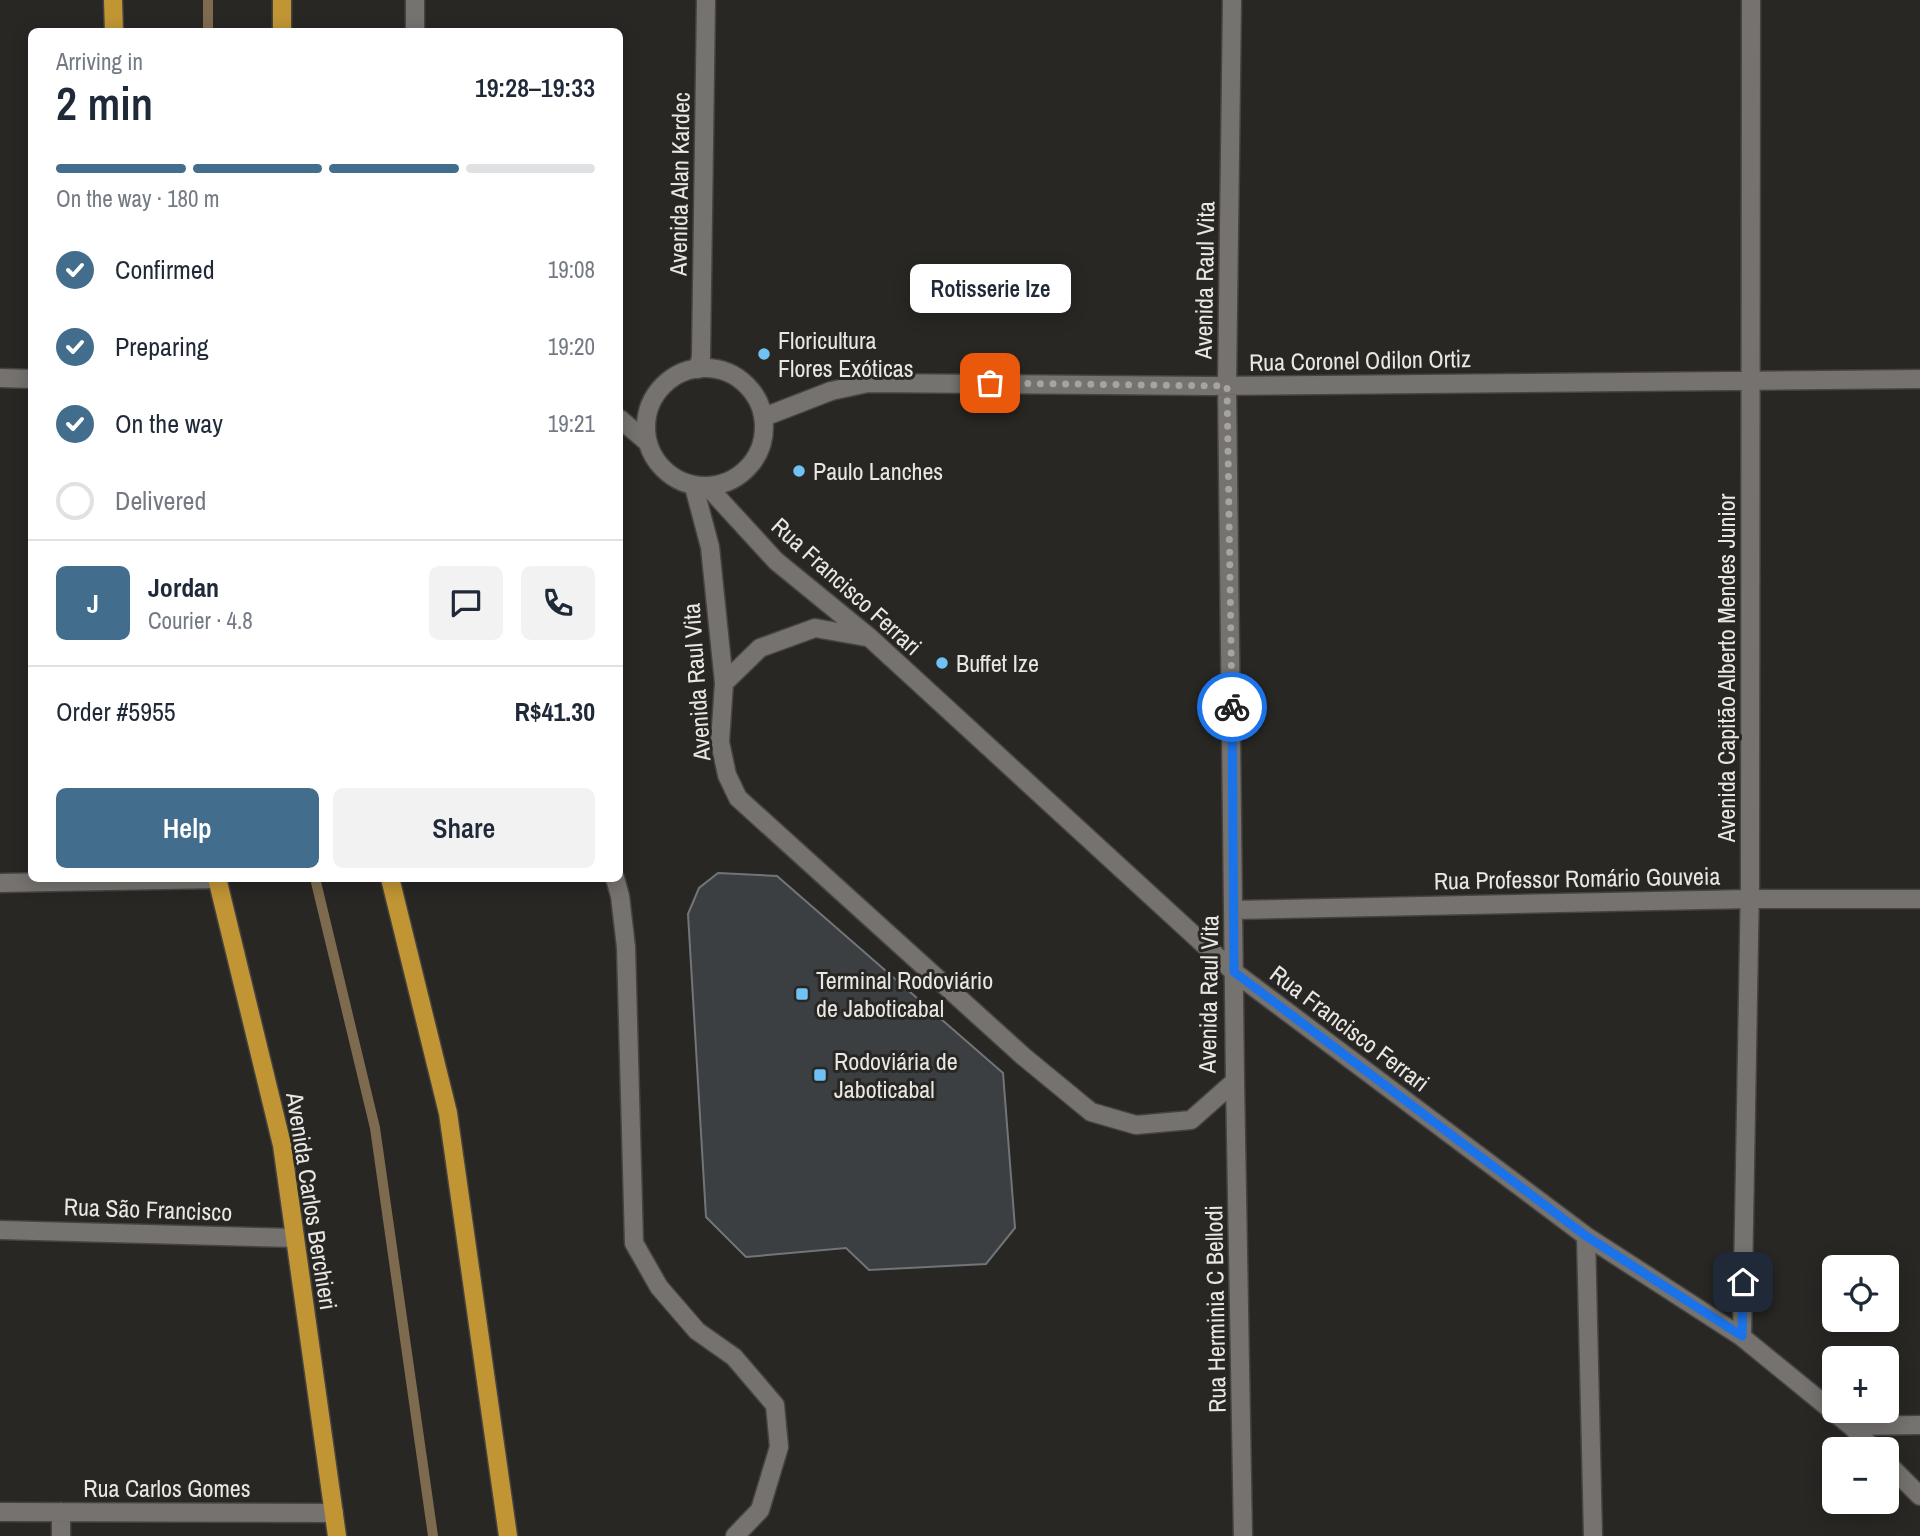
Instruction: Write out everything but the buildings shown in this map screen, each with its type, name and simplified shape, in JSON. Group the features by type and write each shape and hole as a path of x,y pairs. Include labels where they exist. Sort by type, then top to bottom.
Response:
{"main road":[{"path":"113,0 114,28"},
{"path":"282,0 282,28"},
{"name":"Avenida Carlos Berchieri","path":"218,882 282,1145 337,1536"},
{"path":"391,882 448,1113 508,1536"}],"street":[{"path":"415,0 415,28"},
{"name":"Avenida Alan Kardec","path":"698,369 701,357 706,0"},
{"name":"Avenida Raul Vita","path":"701,487 724,683 720,742 727,775 738,798 1023,1056 1091,1112 1136,1125 1191,1120 1235,1081 1227,386 1232,0"},
{"name":"Avenida Capitão Alberto Mendes Junior","path":"1742,1336 1750,899 1751,0"},
{"path":"698,369 718,369 738,378 753,392 764,417 764,438 756,458 742,474 701,487 655,461 647,442 646,422 653,399 666,383 684,372 698,369"},
{"path":"0,378 28,379"},
{"name":"Rua Coronel Odilon Ortiz","path":"764,417 831,391 868,383 1227,386 1920,379"},
{"path":"623,422 647,442"},
{"name":"Rua Francisco Ferrari","path":"701,487 776,561 869,637 1234,972 1586,1236 1742,1336 1863,1437"},
{"path":"724,683 760,648 815,628 869,637"},
{"path":"0,883 54,882"},
{"path":"616,882 626,947 634,1244 659,1287 696,1331 734,1357 775,1405 779,1447 760,1510 735,1536"},
{"name":"Rua Professor Romário Gouveia","path":"1234,909 1750,899 1920,899"},
{"name":"Rua Herminia C Bellodi","path":"1235,1081 1243,1536"},
{"name":"Rua São Francisco","path":"0,1230 295,1237"},
{"path":"1586,1236 1593,1536"},
{"path":"1852,1426 1920,1425"},
{"path":"1899,1475 1920,1496"},
{"name":"Rua Carlos Gomes","path":"0,1512 334,1513"},
{"path":"61,1512 61,1536"}],"waterway":[{"path":"208,0 208,28"},
{"path":"316,882 375,1128 433,1536"}],"way so far":[{"path":"990,383 1227,386 1232,707"}],"place":[{"name":"Floricultura Flores Exóticas","path":"764,354"},
{"name":"Rotisserie Ize","path":"990,383"},
{"name":"Paulo Lanches","path":"799,471"},
{"name":"Buffet Ize","path":"942,663"},
{"name":"Terminal Rodoviário de Jaboticabal","path":"802,994"},
{"name":"Rodoviária de Jaboticabal","path":"820,1075"}],"route":[{"path":"1232,707 1234,972 1586,1236 1742,1336 1743,1282"}]}
